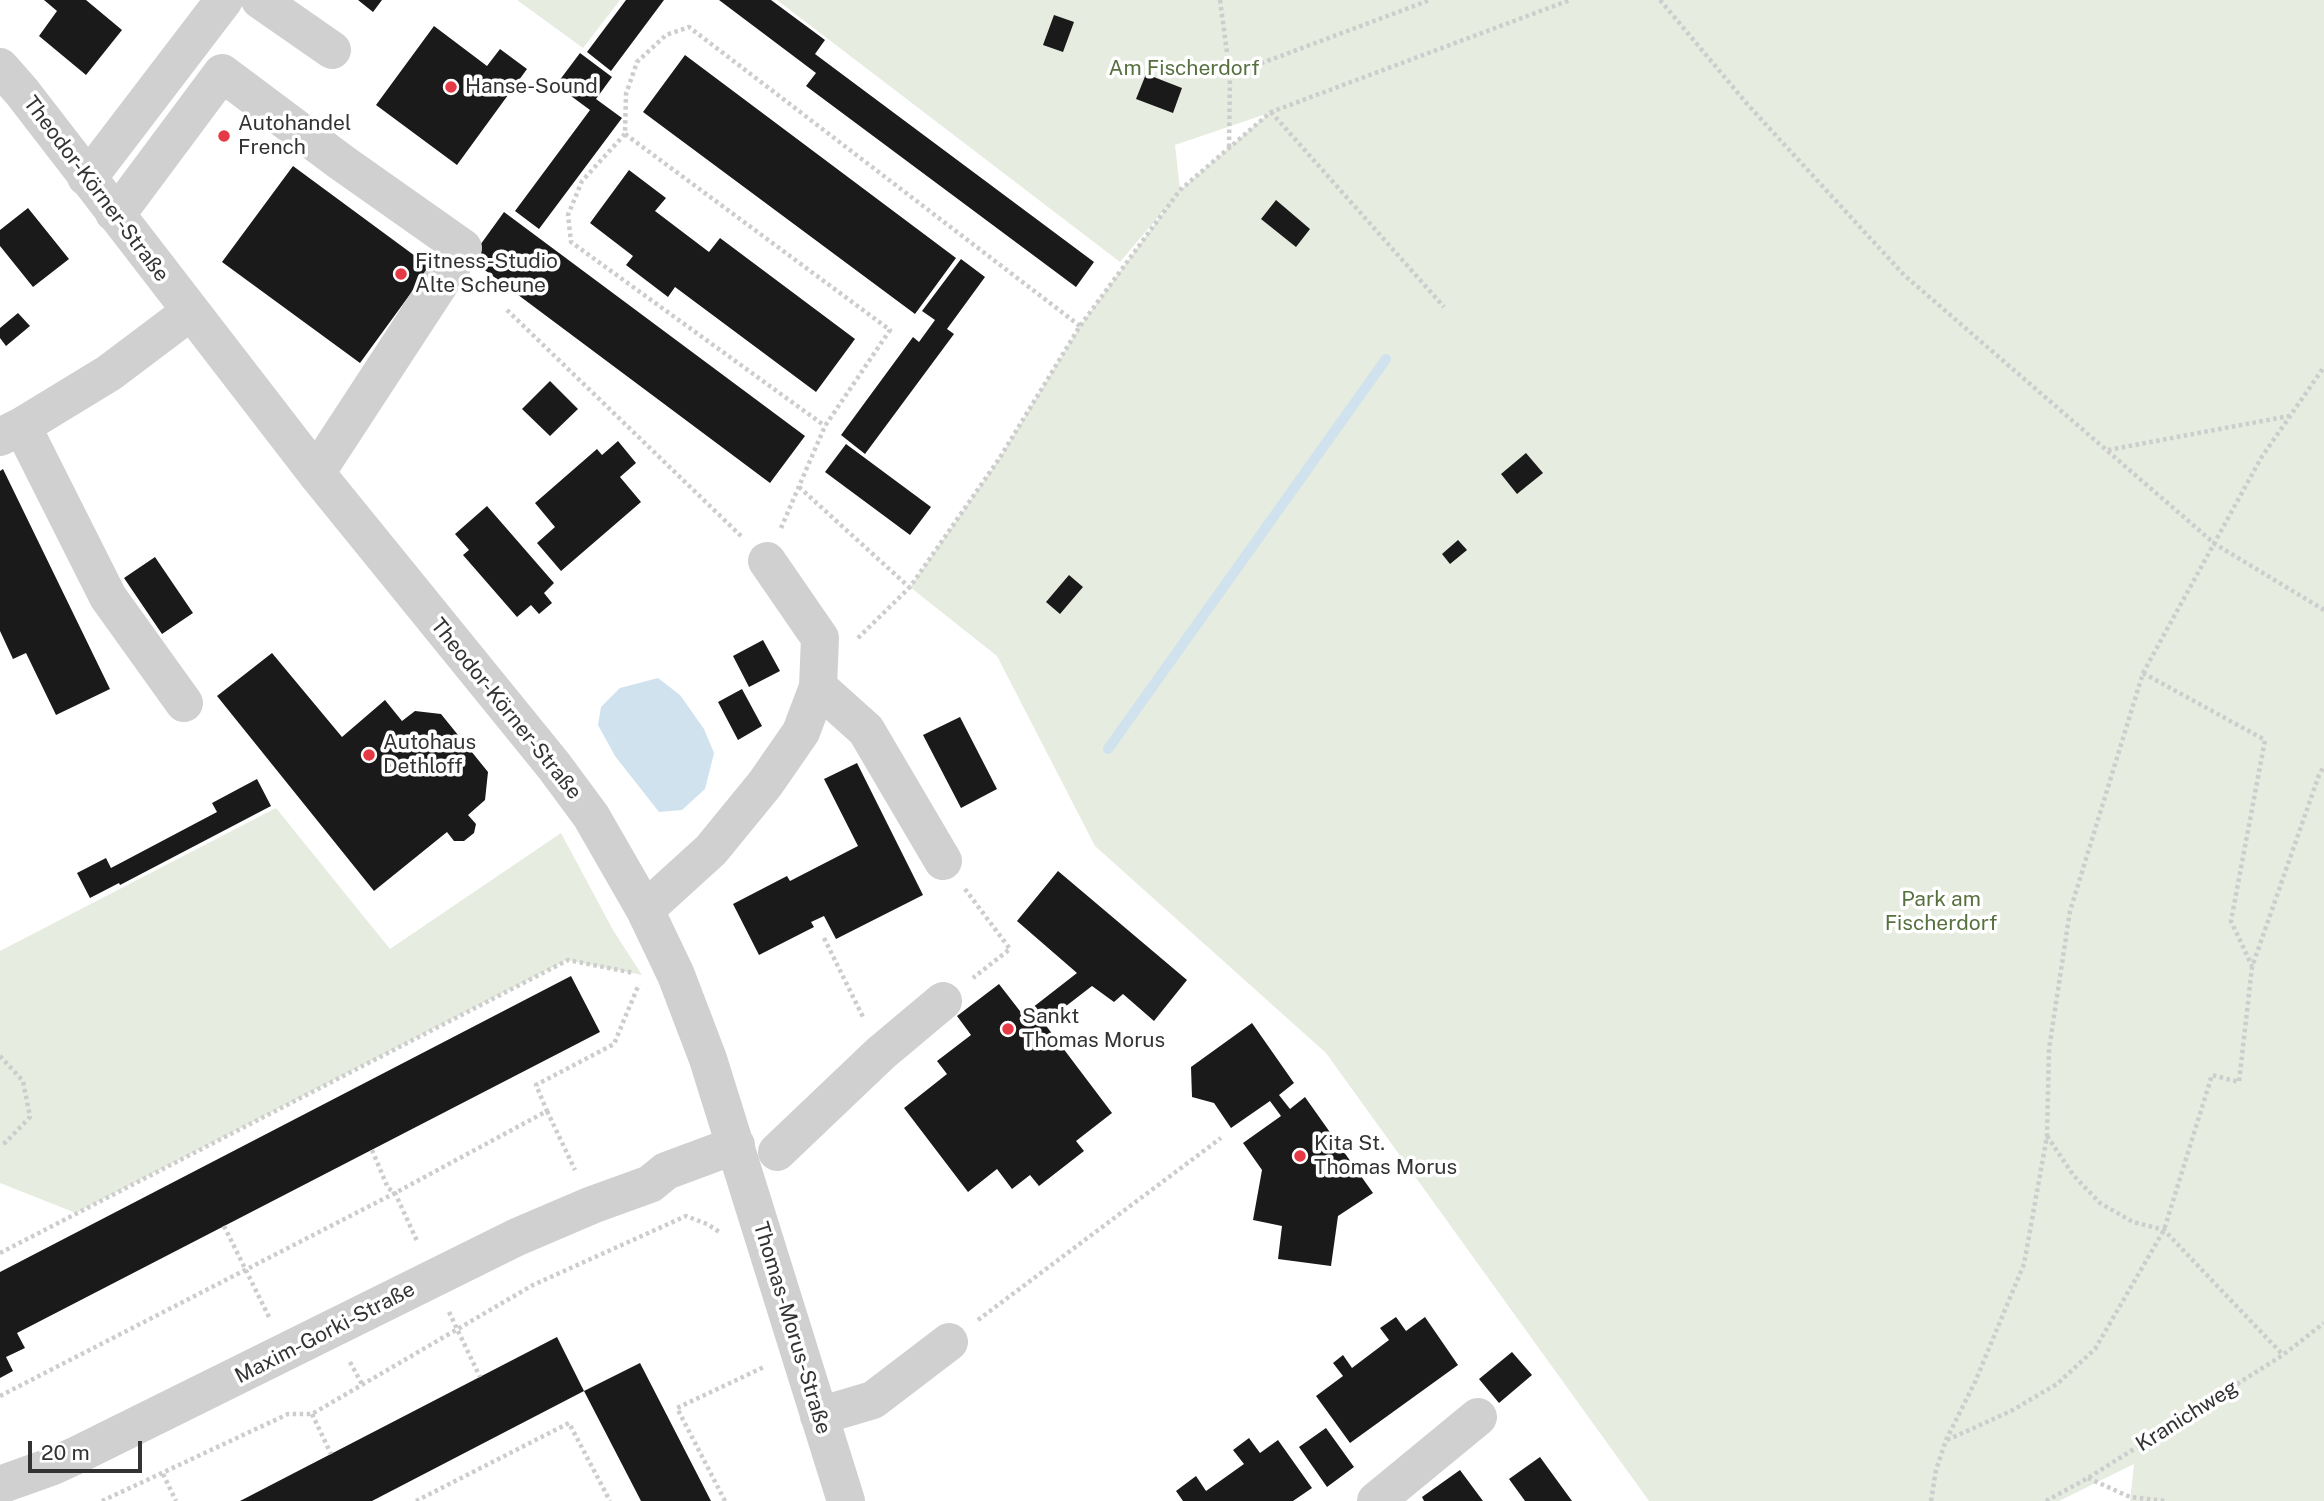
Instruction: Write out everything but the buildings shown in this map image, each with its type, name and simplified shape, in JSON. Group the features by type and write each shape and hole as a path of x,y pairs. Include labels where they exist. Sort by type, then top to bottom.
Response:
{"street":[{"path":"86,177 224,0"},
{"path":"260,0 332,50"},
{"name":"Theodor-Körner-Straße","path":"0,66 316,473 591,816 645,910 676,975 748,1154"},
{"path":"114,212 125,202 222,73 463,248 316,473"},
{"path":"184,703 108,597 11,432 109,373 190,312"},
{"path":"645,910 711,850 765,784 801,732 818,687 820,638 767,561"},
{"path":"818,687 866,730 943,861"},
{"path":"748,1154 881,1053 943,1001"},
{"name":"Maxim-Gorki-Straße","path":"0,1485 65,1461 567,1215 650,1184 670,1186 748,1154"},
{"name":"Thomas-Morus-Straße","path":"748,1154 800,1354 846,1501"},
{"path":"819,1416 873,1400 950,1342"},
{"path":"1376,1501 1478,1417"}],"path":[{"path":"1220,0 1230,75 1229,148"},
{"path":"1230,75 1430,0"},
{"path":"818,687 840,656 910,587 999,459 1080,326 1180,190 1271,112 1570,0"},
{"path":"1660,0 1748,105 1904,275 2215,544 2324,610"},
{"path":"825,426 571,242 568,215 582,181 625,134 626,94 637,62 666,35 689,27 1080,326"},
{"path":"1271,112 1444,307"},
{"path":"507,310 767,561 825,426 890,330 625,134"},
{"path":"1931,1501 1936,1470 1946,1440 1975,1381 2024,1264 2047,1136 2049,1049 2070,911 2143,673 2261,458 2324,367"},
{"path":"2107,450 2290,416"},
{"path":"799,487 910,587"},
{"path":"2143,673 2265,740 2231,921 2252,967"},
{"path":"1946,1440 2011,1411 2057,1384 2095,1349 2164,1230 2212,1075 2239,1082 2252,967 2324,766"},
{"path":"943,861 1010,949 943,1001"},
{"path":"824,938 881,1053"},
{"path":"0,1253 568,960 642,975 614,1044 537,1085 547,1111 395,1193 0,1396"},
{"path":"0,1056 23,1082 30,1117 0,1145"},
{"path":"2047,1136 2074,1177 2100,1203 2133,1222 2164,1230 2283,1355"},
{"path":"950,1342 1221,1138"},
{"path":"372,1150 388,1188 395,1193 480,1377"},
{"path":"102,1501 288,1414 312,1414 533,1285 686,1216 707,1224 721,1233 726,1240"},
{"path":"224,1226 244,1271 287,1352"},
{"name":"Kranichweg","path":"2046,1501 2088,1478 2283,1355 2324,1323"},
{"path":"725,1501 677,1408 771,1364 800,1354"},
{"path":"312,1414 331,1454"},
{"path":"416,1501 569,1423 610,1501"},
{"path":"163,1474 176,1501"},
{"path":"2088,1478 2130,1497 2166,1501"}],"green space":[{"path":"517,0 620,0 583,48"},
{"name":"Park am Fischerdorf","path":"777,0 2324,0 2324,1501 2130,1501 2134,1464 2059,1501 1649,1501 1326,1053 1095,846 997,656 910,587 999,459 1080,326 1170,203 1120,262","holes":["1269,113 1180,190 1175,145"]},
{"path":"276,808 390,949 561,833 613,930 642,975 567,960 76,1213 0,1183 0,951"}],"water":[{"path":"658,678 680,695 704,729 714,753 705,789 682,810 659,812 615,756 598,725 601,707 620,688"}],"waterway":[{"path":"1108,749 1386,359"}],"place":[{"name":"Hanse-Sound","path":"451,87"},
{"name":"Autohandel French","path":"224,136"},
{"name":"Fitness-Studio Alte Scheune","path":"401,274"},
{"name":"Autohaus Dethloff","path":"369,755"},
{"name":"Sankt Thomas Morus","path":"1008,1029"},
{"name":"Kita St. Thomas Morus","path":"1300,1156"}],"park label":[{"name":"Am Fischerdorf","path":"1184,69"}]}
